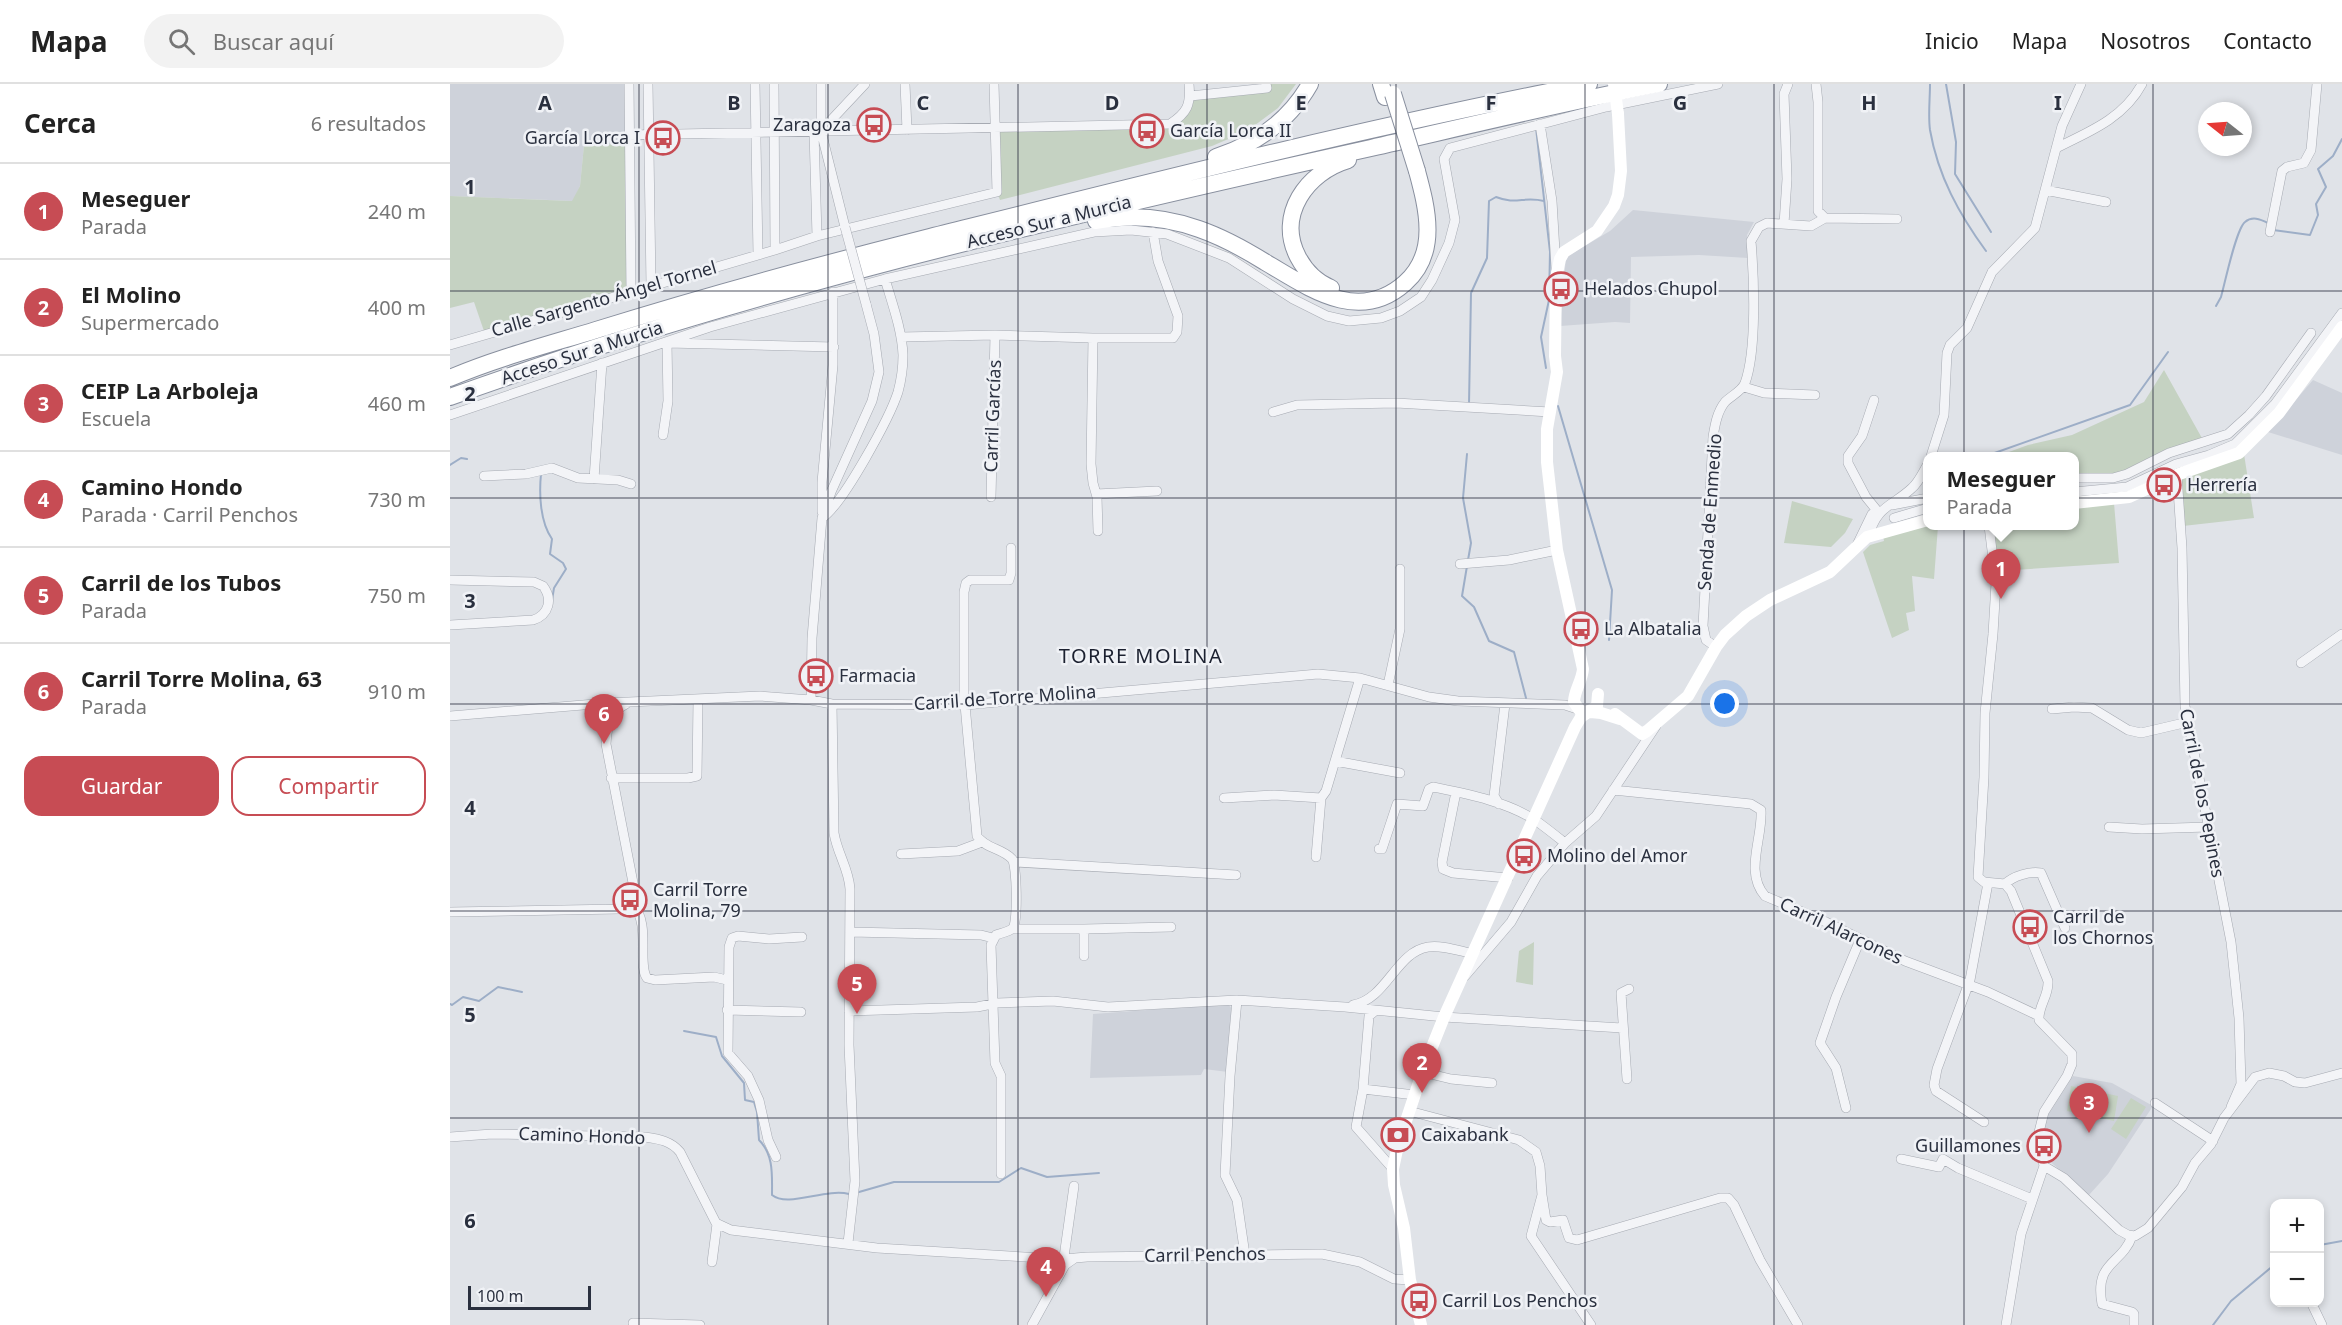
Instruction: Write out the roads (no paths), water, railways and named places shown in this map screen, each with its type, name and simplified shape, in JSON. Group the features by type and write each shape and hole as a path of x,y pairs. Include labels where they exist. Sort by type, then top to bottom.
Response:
{"highway":[{"path":"1163,178 1186,164 1236,150 1260,137 1284,118 1310,84"},
{"name":"Acceso Sur a Murcia","path":"454,376 640,316 744,286 1163,178 1443,114 1589,84"},
{"name":"Acceso Sur a Murcia","path":"450,398 579,352 747,300 924,253 1166,193 1659,84"},
{"path":"924,253 1114,217 1150,218 1197,228 1222,238 1323,295 1345,301 1364,301 1381,297 1399,288 1408,280 1421,260 1429,221 1387,90"},
{"path":"1372,147 1360,157 1323,171 1306,186 1297,202 1292,216 1293,245 1307,272 1322,284 1347,292 1374,290 1394,281 1408,267 1416,248 1419,230 1412,172"}],"main road":[{"path":"1614,84 1621,171 1618,195 1604,223 1564,252 1560,259 1556,278 1557,372 1546,442 1557,550 1582,663 1582,679 1574,702 1583,711 1601,713 1620,719"},
{"path":"2079,502 2129,497 2177,475 2219,462 2241,452 2278,413 2342,327"},
{"path":"1582,663 1597,692 1620,719 1636,732 1644,734 1688,696 1716,647 1725,635 1746,616 1782,594 1830,572 1869,536 1923,521"},
{"path":"1576,693 1588,687 1597,692"},
{"path":"1583,711 1598,706 1597,692"},
{"path":"1421,1325 1410,1280 1404,1228 1394,1185 1393,1169 1422,1072 1444,1017 1583,711"}],"street":[{"path":"628,84 631,291"},
{"path":"648,84 651,285"},
{"path":"754,84 758,255"},
{"path":"774,84 776,250"},
{"path":"817,236 821,84"},
{"path":"818,131 865,84"},
{"path":"905,84 907,130"},
{"path":"994,84 995,127"},
{"path":"629,135 1170,124 1184,115 1190,96 1189,84"},
{"path":"684,340 710,327 885,279 1094,232 1131,230 1175,236 1229,258 1293,299 1327,316 1349,321 1381,318 1400,311 1421,297 1432,280 1449,243 1455,219 1444,159 1450,148 1606,107 1718,84"},
{"path":"1784,224 1787,179 1784,94 1788,84"},
{"path":"1816,84 1818,211 1825,218"},
{"path":"1932,452 1944,415 1947,353 1950,345 1967,328 1992,272 2035,228 2066,115 2081,84"},
{"path":"2056,148 2118,114 2132,101 2142,84"},
{"path":"2270,232 2282,171 2287,167 2304,163 2311,150 2317,84"},
{"path":"1190,96 1229,88 1266,86"},
{"path":"1540,124 1554,227 1556,278"},
{"name":"Calle Sargento Ángel Tornel","path":"450,345 817,236 997,192 995,127"},
{"path":"818,131 866,304 878,359 877,385 866,416 825,493"},
{"path":"2046,190 2106,202"},
{"path":"1815,395 1764,393 1744,387 1750,351 1753,266 1751,241 1759,227 1767,223 1811,225 1825,218 1897,219"},
{"path":"1554,227 1561,240 1570,242 1583,240"},
{"path":"901,337 995,335 1168,339 1176,336 1178,316 1158,261 1153,232"},
{"path":"822,518 837,504 882,426 898,392 903,355 901,337 885,279"},
{"path":"811,700 812,638 825,493 834,347 833,292"},
{"path":"2079,492 2127,487 2176,464 2209,455 2235,444 2275,404 2342,313"},
{"path":"2079,478 2113,478 2127,474 2169,453 2228,434 2266,396 2311,333"},
{"name":"Carril Garcías","path":"991,497 995,335"},
{"path":"1094,338 1090,464 1096,494 1098,531"},
{"path":"450,415 667,343 684,340 834,347"},
{"path":"663,435 668,401 667,343"},
{"path":"594,479 602,363"},
{"name":"Senda de Enmedio","path":"1716,647 1706,640 1703,626 1713,437 1716,420 1723,405 1744,387"},
{"path":"1874,400 1862,436 1848,456 1848,463 1866,497 1877,512"},
{"path":"1273,412 1297,405 1396,403 1550,412"},
{"path":"484,476 526,474 552,468 578,478 624,481 631,484"},
{"path":"1856,547 1865,526 1877,512 1914,487 1923,472"},
{"name":"Carril de los Pepines","path":"2134,1325 2132,1312 2102,1305 2100,1288 2106,1270 2129,1243 2132,1236 2148,1228 2178,1193 2196,1163 2213,1141 2240,1089 2247,1081 2230,942 2188,722 2183,662 2182,548 2177,475"},
{"path":"1914,487 1913,496 1923,499"},
{"path":"1096,494 1157,490"},
{"path":"825,493 832,504 837,504"},
{"path":"1886,506 1923,499"},
{"path":"1894,518 1923,509"},
{"path":"1869,536 1877,512"},
{"path":"1990,530 1996,584 1984,713 1984,777 1978,874 1982,881 2005,884 2016,877 2041,873 2065,928"},
{"path":"1011,549 1009,580 970,580 966,583 965,705 977,836 982,842 1008,856 1014,862 1236,875"},
{"path":"1460,564 1509,560 1557,550"},
{"path":"1388,685 1400,628 1400,569"},
{"path":"450,580 534,582 543,586 548,596 545,613 542,617 533,620 450,625"},
{"path":"2301,663 2342,634"},
{"name":"Carril de Torre Molina","path":"450,716 610,703 760,696 832,704 965,705 1318,674 1360,678 1429,697 1505,704 1569,705 1583,711"},
{"path":"1316,857 1321,798 1326,791 1360,678"},
{"path":"1557,704 1568,701 1576,693"},
{"path":"611,778 697,776 698,700"},
{"path":"612,716 630,702"},
{"path":"610,703 615,708 607,731 606,744 635,893 633,905 638,912 644,939 644,972 647,978 655,980 714,977 727,980"},
{"path":"832,704 834,833 849,877 851,932 849,1011 855,1181 848,1243"},
{"path":"1501,805 1494,799 1505,704"},
{"path":"2052,709 2092,708 2128,730 2141,733 2188,722"},
{"path":"1461,980 1511,922 1537,876 1565,843 1596,816 1623,772 1641,750 1658,723"},
{"path":"1636,732 1642,742 1641,750"},
{"path":"1335,761 1400,773"},
{"path":"1480,797 1490,794 1495,786"},
{"path":"1379,849 1384,846 1390,820 1398,803 1423,806 1431,787 1480,797 1501,805 1533,819 1565,843"},
{"name":"Carril Alarcones","path":"1613,790 1751,804 1757,807 1761,810 1761,825 1755,874 1762,893 1905,961 1988,992 2039,1016"},
{"path":"1456,792 1442,862 1443,869 1453,873 1508,878"},
{"path":"1224,798 1276,795 1321,798"},
{"path":"2109,827 2208,828"},
{"path":"901,854 958,851 982,842"},
{"path":"1012,928 1016,917 1014,862"},
{"path":"1984,1122 1938,1094 1935,1089 1937,1069 1968,985 1988,883"},
{"path":"2005,884 2014,898 2048,981 2048,991 2039,1016 2052,1034 2072,1054 2072,1064 2044,1112 2038,1136 2044,1166 2021,1234 2006,1325"},
{"path":"450,912 619,909 633,905"},
{"path":"851,932 981,935 993,938 1012,928 1171,927"},
{"path":"1084,929 1084,956"},
{"path":"776,1157 768,1140 759,1100 748,1076 728,1053 729,947 730,940 734,937 769,939 802,937"},
{"path":"993,938 990,955 995,1063 1001,1076 1001,1174"},
{"path":"1846,1108 1836,1068 1820,1043 1860,940"},
{"path":"1345,1007 1362,1004 1373,997 1405,961 1420,949 1440,947 1474,954"},
{"path":"1627,1079 1621,993 1629,989"},
{"path":"1373,997 1371,1006 1377,1011"},
{"path":"849,1011 977,1007 1053,1000 1108,1007 1237,1000 1345,1007 1444,1017 1623,1028"},
{"path":"1237,1000 1225,1174 1239,1206 1245,1255"},
{"path":"727,1010 801,1012"},
{"path":"1377,1011 1369,1016 1356,1127 1393,1169"},
{"path":"1422,1072 1451,1079 1492,1083"},
{"path":"2247,1081 2263,1073 2277,1074 2299,1083 2342,1072"},
{"path":"1362,1089 1415,1095"},
{"path":"2155,1103 2213,1141"},
{"path":"1409,1111 1519,1140 1528,1145 1536,1152 1540,1166 1546,1220"},
{"name":"Camino Hondo","path":"450,1137 492,1134 645,1137 664,1141 673,1145 680,1152 717,1224"},
{"path":"1901,1159 1939,1167 1943,1159 1958,1168 2032,1199"},
{"path":"2044,1166 2064,1178 2119,1230 2132,1236"},
{"path":"1032,1325 1065,1260 1074,1186"},
{"path":"1542,1195 1533,1224 1532,1236 1591,1325"},
{"path":"1533,1224 1540,1218 1550,1222 1563,1220 1569,1238 1577,1240 1720,1198 1728,1198 1734,1205 1760,1260 1798,1325"},
{"path":"712,1262 717,1224 731,1230 876,1248 1065,1260"},
{"name":"Carril Penchos","path":"1065,1260 1322,1254 1366,1264 1394,1279 1410,1280"},
{"path":"2313,1307 2322,1325"},
{"path":"633,1323 699,1325"}],"waterway":[{"path":"1930,84 1929,125 1938,163 1959,209 1986,251"},
{"path":"1946,84 1956,142 1955,174 1991,232"},
{"path":"1536,128 1550,252 1549,300 1541,337 1546,368"},
{"path":"2273,230 2310,235 2318,215 2316,204 2326,187 2318,169 2333,156 2342,139"},
{"path":"1469,404 1471,293 1487,258 1489,201 1496,197 1509,200 1544,201"},
{"path":"2216,306 2221,297 2235,245 2245,222 2259,219 2268,223"},
{"path":"1997,452 2130,405 2168,352"},
{"path":"1558,406 1612,590 1609,640"},
{"path":"1467,454 1463,498 1471,543 1468,560"},
{"path":"450,465 461,458 467,459"},
{"path":"541,474 541,508 552,539 550,554 563,563 566,569 554,588 552,600"},
{"path":"1467,566 1462,596 1474,607 1489,641 1514,652 1526,698"},
{"path":"450,1004 452,1005 463,997 479,1001 498,987 522,992"},
{"path":"684,1031 716,1037 722,1056 744,1083 745,1100 754,1102 759,1140 770,1159 772,1195 779,1198 797,1199 829,1193 849,1194"},
{"path":"859,1192 894,1182 999,1182 1021,1168 1047,1177 1099,1173"},
{"path":"2324,1244 2342,1241"},
{"path":"2213,1325 2231,1301 2270,1268"}],"place":[{"name":"Zaragoza","path":"874,125"},
{"name":"García Lorca II","path":"1147,131"},
{"name":"García Lorca I","path":"663,138"},
{"name":"Helados Chupol","path":"1561,289"},
{"name":"Herrería","path":"2164,485"},
{"name":"Meseguer","path":"2001,599"},
{"name":"La Albatalia","path":"1581,629"},
{"name":"Farmacia","path":"816,676"},
{"name":"Carril Torre Molina, 63","path":"604,744"},
{"name":"Molino del Amor","path":"1524,856"},
{"name":"Carril Torre Molina, 79","path":"630,900"},
{"name":"Carril de los Chornos","path":"2030,927"},
{"name":"Carril de los Tubos","path":"857,1014"},
{"name":"El Molino","path":"1422,1093"},
{"name":"CEIP La Arboleja","path":"2089,1133"},
{"name":"Caixabank","path":"1398,1135"},
{"name":"Guillamones","path":"2044,1146"},
{"name":"Camino Hondo","path":"1046,1297"},
{"name":"Carril Los Penchos","path":"1419,1301"}],"district":[{"name":"TORRE MOLINA","path":"1141,656"}]}
